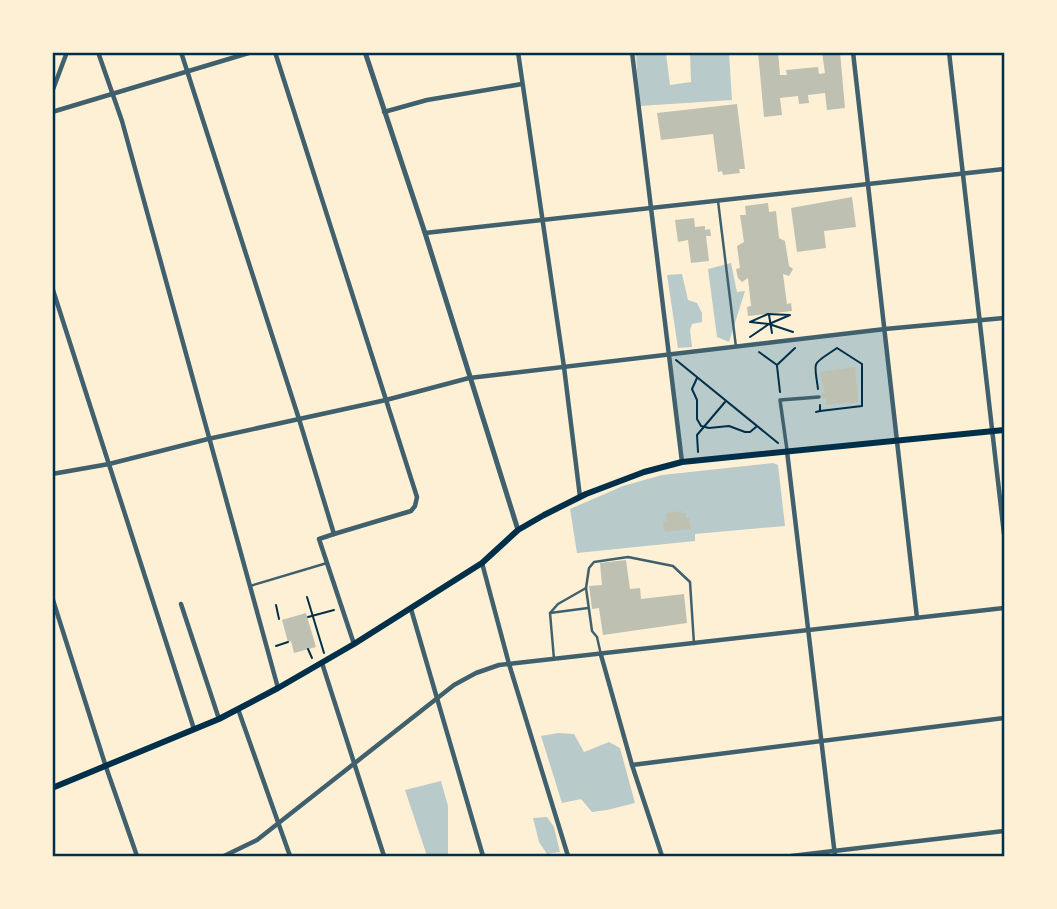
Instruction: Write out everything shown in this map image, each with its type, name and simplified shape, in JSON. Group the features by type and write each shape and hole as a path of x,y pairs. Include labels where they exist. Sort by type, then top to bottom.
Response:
{"main road":[{"path":"52,788 219,719 278,688 354,644 482,563 518,530 580,497 644,472 699,460 1004,430"}],"street":[{"path":"52,92 67,52"},
{"path":"98,52 278,688"},
{"path":"181,52 334,534"},
{"path":"52,112 252,52"},
{"path":"275,52 417,497 411,511 319,539 354,644"},
{"path":"365,52 518,530"},
{"path":"518,52 580,497"},
{"path":"632,52 682,462"},
{"path":"853,52 918,618"},
{"path":"949,52 1004,534"},
{"path":"383,113 427,100 522,84"},
{"path":"425,233 1004,169"},
{"path":"52,288 194,729"},
{"path":"52,474 109,464 386,400 469,378 885,329 1004,318"},
{"path":"819,397 780,400 834,854"},
{"path":"482,563 509,664 568,856"},
{"path":"52,597 137,856"},
{"path":"181,604 219,719"},
{"path":"411,608 484,856"},
{"path":"224,856 232,855 257,840 437,698 476,673 509,664 1004,608"},
{"path":"601,655 632,765 662,856"},
{"path":"321,663 384,856"},
{"path":"238,709 290,856"},
{"path":"632,765 1004,718"},
{"path":"791,856 834,854 1004,831"}],"lane":[{"path":"718,201 736,347"},
{"path":"601,655 597,637 592,631 586,588 589,568 594,562 628,557 673,566 690,582 694,644"},
{"path":"250,586 327,563"},
{"path":"554,659 550,613 558,604 586,588"},
{"path":"550,613 589,608"}],"path":[{"path":"736,347 769,324 790,315 768,314 750,322 769,324 807,338 777,365"},
{"path":"768,314 774,342"},
{"path":"750,345 777,365 780,400"},
{"path":"837,348 862,364 862,406 818,411 819,397 813,367 816,362 837,348"},
{"path":"669,355 787,450"},
{"path":"697,378 692,389 697,400 697,419 704,427"},
{"path":"699,460 697,435 726,401"},
{"path":"704,427 729,426 750,432 757,426"},
{"path":"307,597 321,663"},
{"path":"276,605 279,619"},
{"path":"307,617 342,608"},
{"path":"267,649 288,642"},
{"path":"308,649 321,663"}],"shaded area":[{"path":"636,53 666,53 670,85 691,82 690,53 729,53 732,100 639,106"},
{"path":"731,263 737,292 745,291 729,342 717,337 708,269"},
{"path":"682,274 688,300 697,303 702,313 702,322 692,324 692,347 678,348 667,275"},
{"path":"885,329 898,439 682,462 669,355"},
{"path":"773,463 778,465 785,526 695,534 695,541 577,553 570,509 623,486 662,475"},
{"path":"574,734 584,752 609,742 620,748 635,803 592,812 581,799 562,803 541,736"},
{"path":"441,781 448,806 448,856 427,856 405,790"},
{"path":"547,817 554,827 560,852 547,854 539,842 533,818"}],"building":[{"path":"758,52 778,52 780,75 787,75 786,70 818,67 819,74 825,73 822,52 840,52 845,108 827,110 825,93 808,95 809,103 799,104 798,96 780,98 782,115 764,117"},
{"path":"737,104 745,169 739,169 740,173 723,175 722,171 718,172 713,134 661,140 657,113"},
{"path":"852,197 856,227 824,231 826,248 797,252 791,208"},
{"path":"768,203 769,212 776,211 779,238 785,241 789,266 793,269 789,276 783,274 787,304 791,303 792,311 748,316 747,307 751,306 748,278 742,282 736,269 740,268 737,246 744,242 740,215 746,215 745,206"},
{"path":"694,218 695,227 705,226 705,230 710,229 711,236 706,236 709,261 691,263 688,240 678,242 675,220"},
{"path":"855,367 858,402 826,405 826,398 821,398 821,393 825,393 820,372"},
{"path":"666,513 686,513 686,518 689,518 691,529 665,532 663,521 667,521"},
{"path":"626,560 630,589 640,588 641,599 684,594 687,623 603,635 599,608 592,609 589,586 602,585 600,563"},
{"path":"306,613 316,647 294,653 282,620"}]}
